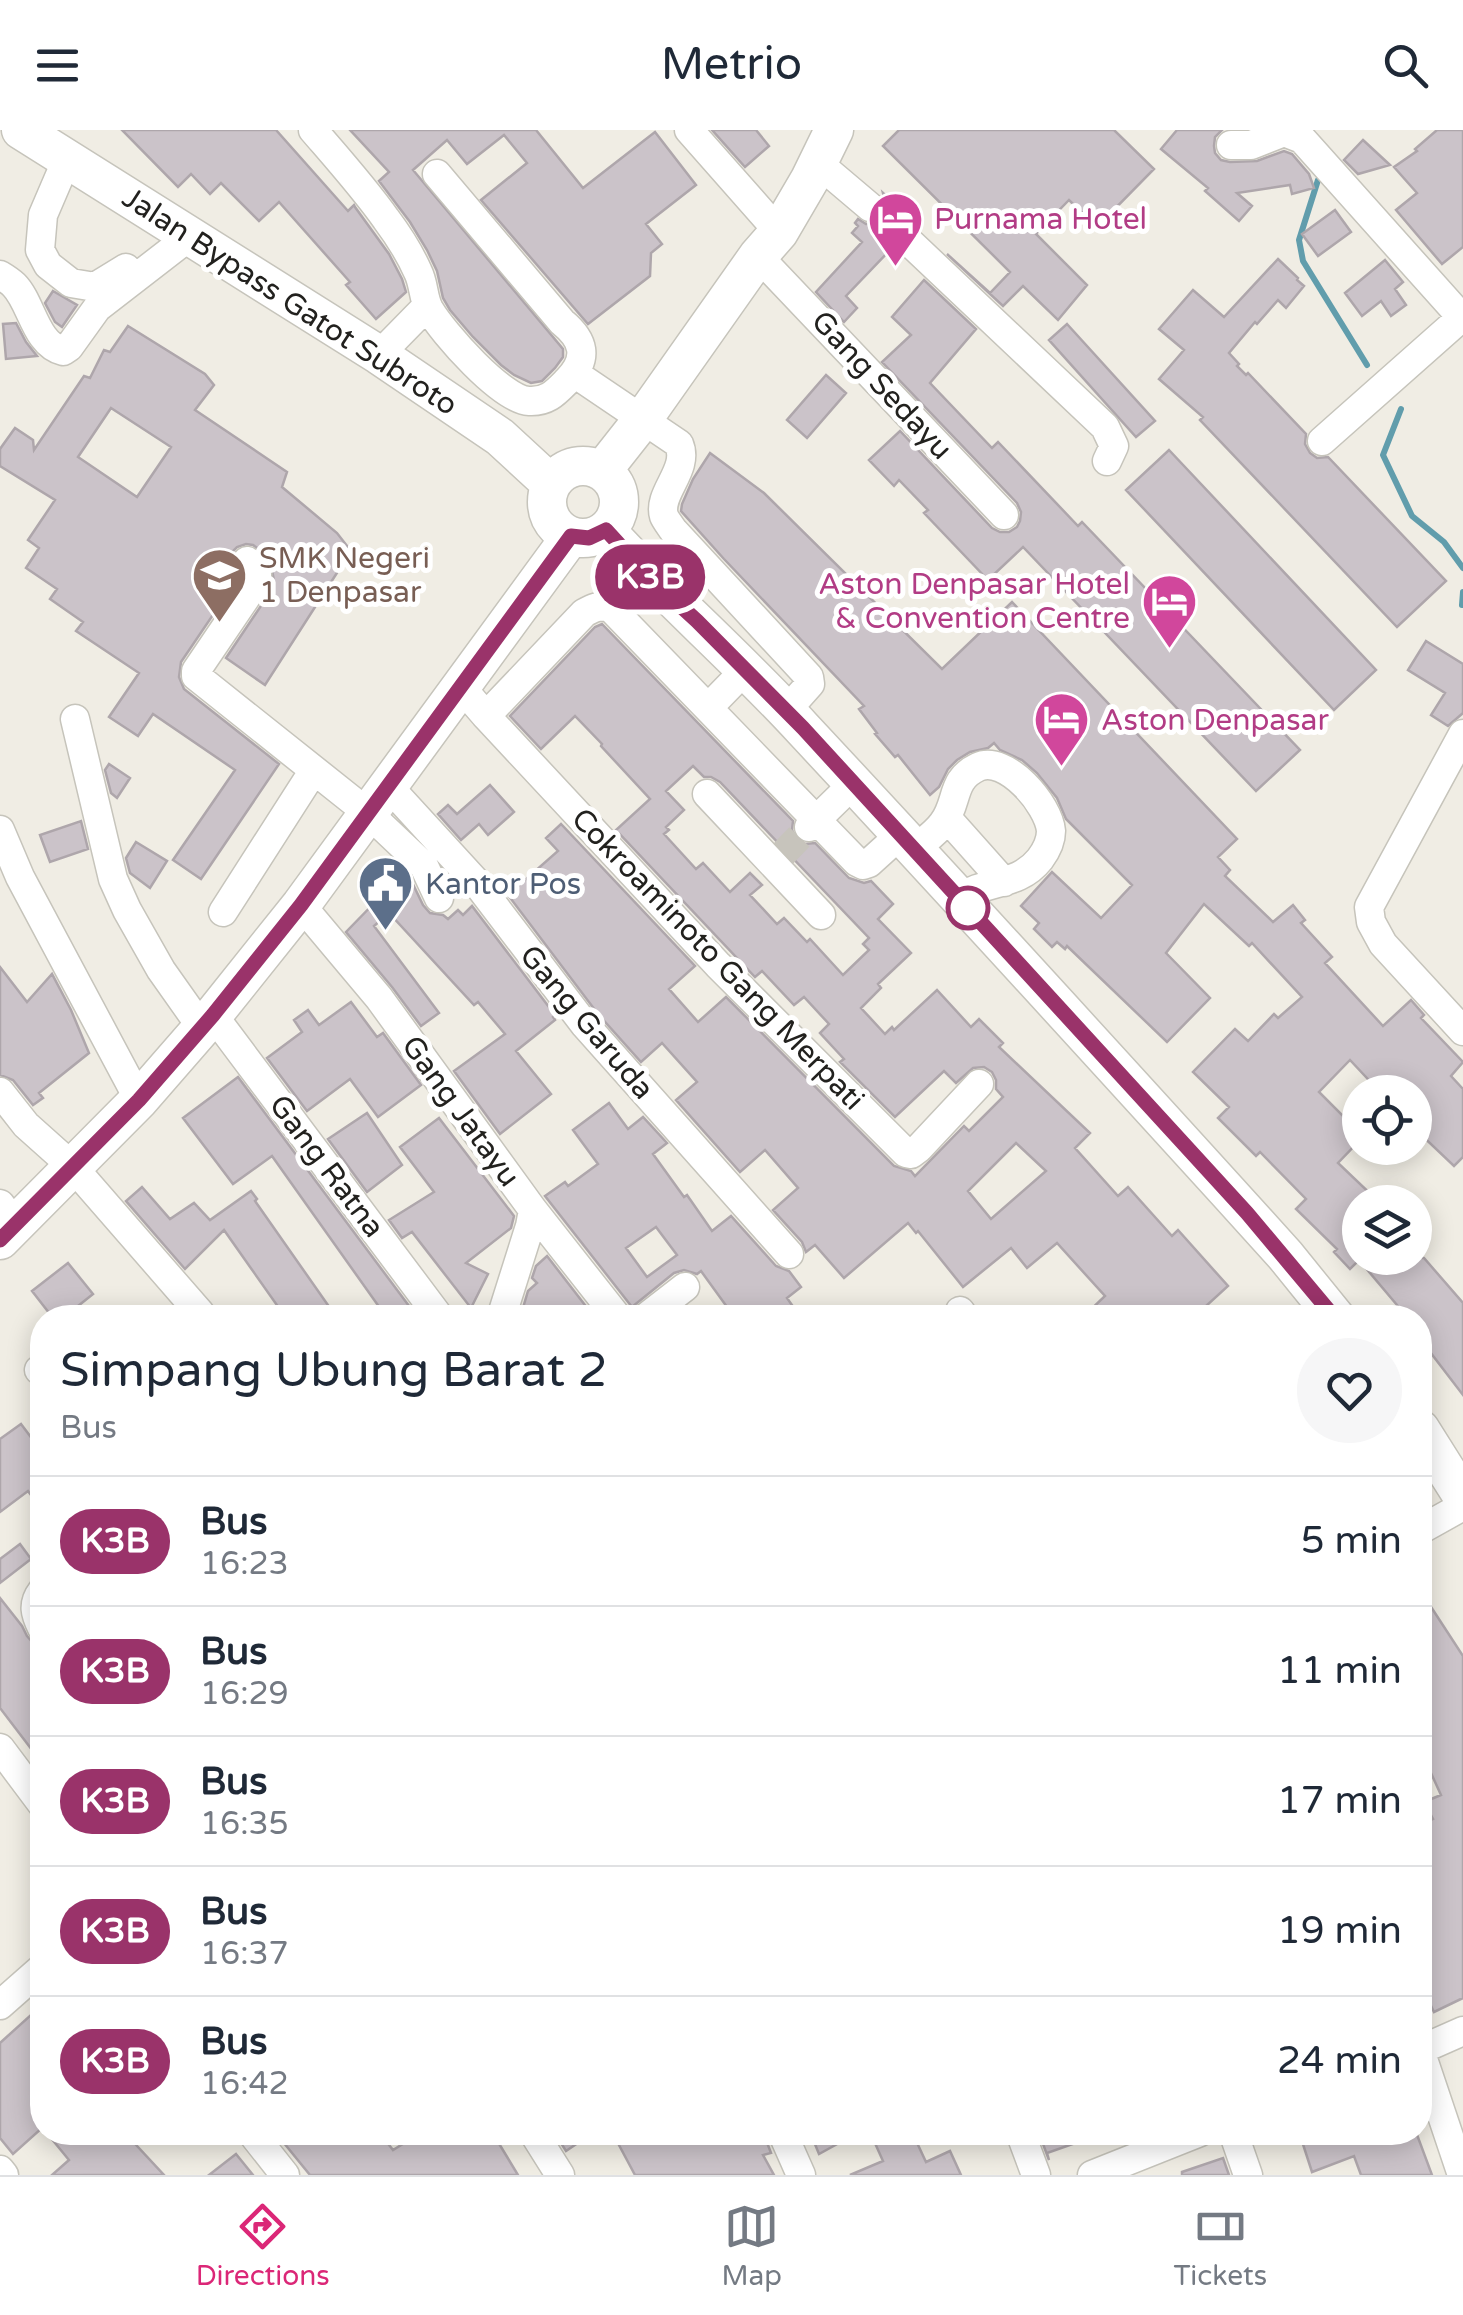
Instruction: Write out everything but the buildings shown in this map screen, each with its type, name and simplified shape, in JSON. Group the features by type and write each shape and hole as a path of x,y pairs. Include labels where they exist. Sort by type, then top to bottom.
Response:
{"highway":[{"name":"Jalan Bypass Gatot Subroto","path":"22,130 500,436 551,484"},
{"path":"602,472 769,244 826,147"},
{"path":"5,1223 73,1168 139,1100 301,905 461,687 588,533 614,520 618,509 616,488 602,472 579,466 568,468 551,484 547,508 551,521 560,530 588,533 649,577 786,711 1285,1256 1325,1305"},
{"path":"1432,1458 1463,1496"}],"street":[{"path":"313,130 386,220 418,270 427,306 469,359 520,399 534,401 553,396 574,373 581,353 580,340 436,174"},
{"name":"Gang Sedayu","path":"689,130 769,244 1004,514"},
{"path":"1231,145 1250,144 1284,132 1302,139 1462,318 1322,440"},
{"path":"826,147 870,206"},
{"path":"67,159 43,214 40,250 48,265 71,283 95,287 181,230"},
{"path":"0,275 15,286 40,331 57,350 63,350 97,308 181,230"},
{"path":"903,236 1105,426 1114,446 1107,462"},
{"path":"379,356 427,306"},
{"path":"574,373 679,444 682,458 663,506 664,517 809,677 810,684 786,711"},
{"path":"246,561 257,574 257,580 196,676 314,770 378,800 424,866 439,898"},
{"path":"486,716 584,613 602,605 610,607 813,823 863,865 941,826 965,775 984,764 1010,772 1042,803 1051,827 1050,839 1042,857 1018,878 974,888 959,898"},
{"path":"708,708 745,670"},
{"name":"Cokroaminoto Gang Merpati","path":"461,687 718,965 906,1152 911,1154 919,1148 979,1084"},
{"name":"Gang Ratna","path":"75,719 114,879 126,910 160,970 207,1021 430,1305"},
{"path":"1463,734 1370,906 1371,922 1384,944 1463,1031"},
{"path":"223,912 314,770"},
{"path":"813,823 853,784"},
{"path":"707,794 776,861 821,915"},
{"name":"Gang Garuda","path":"378,800 476,882 586,1025 789,1254"},
{"path":"946,818 1004,882"},
{"path":"0,830 20,877 139,1100"},
{"name":"Gang Jatayu","path":"301,905 379,998 533,1210 608,1305"},
{"path":"0,1092 26,1125 73,1168 193,1305"},
{"path":"505,1305 533,1210"},
{"path":"662,1305 685,1287"},
{"path":"1432,1523 1463,1506"},
{"path":"0,1748 30,1788"},
{"path":"0,2005 30,1979"},
{"path":"1432,2045 1463,2031"},
{"path":"1432,2085 1462,2174"},
{"path":"261,2145 285,2175"},
{"path":"541,2145 560,2175"},
{"path":"788,2145 802,2175"},
{"path":"1025,2145 1036,2175"},
{"path":"1092,2175 1167,2145"},
{"path":"1237,2145 1248,2175"}],"waterway":[{"path":"1318,180 1299,240 1303,261 1367,365"},
{"path":"1401,409 1383,455 1412,516 1444,542 1463,568"},
{"path":"1462,605 1463,592"}],"tunnel":[{"path":"870,207 903,236"},
{"path":"780,857 809,827"}],"bus line":[{"name":"K3B","path":"0,1240 139,1100 213,1015 301,905 571,536 589,538 606,530 803,728 1247,1213 1325,1305"}],"place":[{"name":"Purnama Hotel","path":"895,268"},
{"name":"SMK Negeri 1 Denpasar","path":"220,624"},
{"name":"Aston Denpasar Hotel & Convention Centre","path":"1169,650"},
{"name":"Aston Denpasar","path":"1062,769"},
{"name":"Kantor Pos","path":"386,933"}]}
